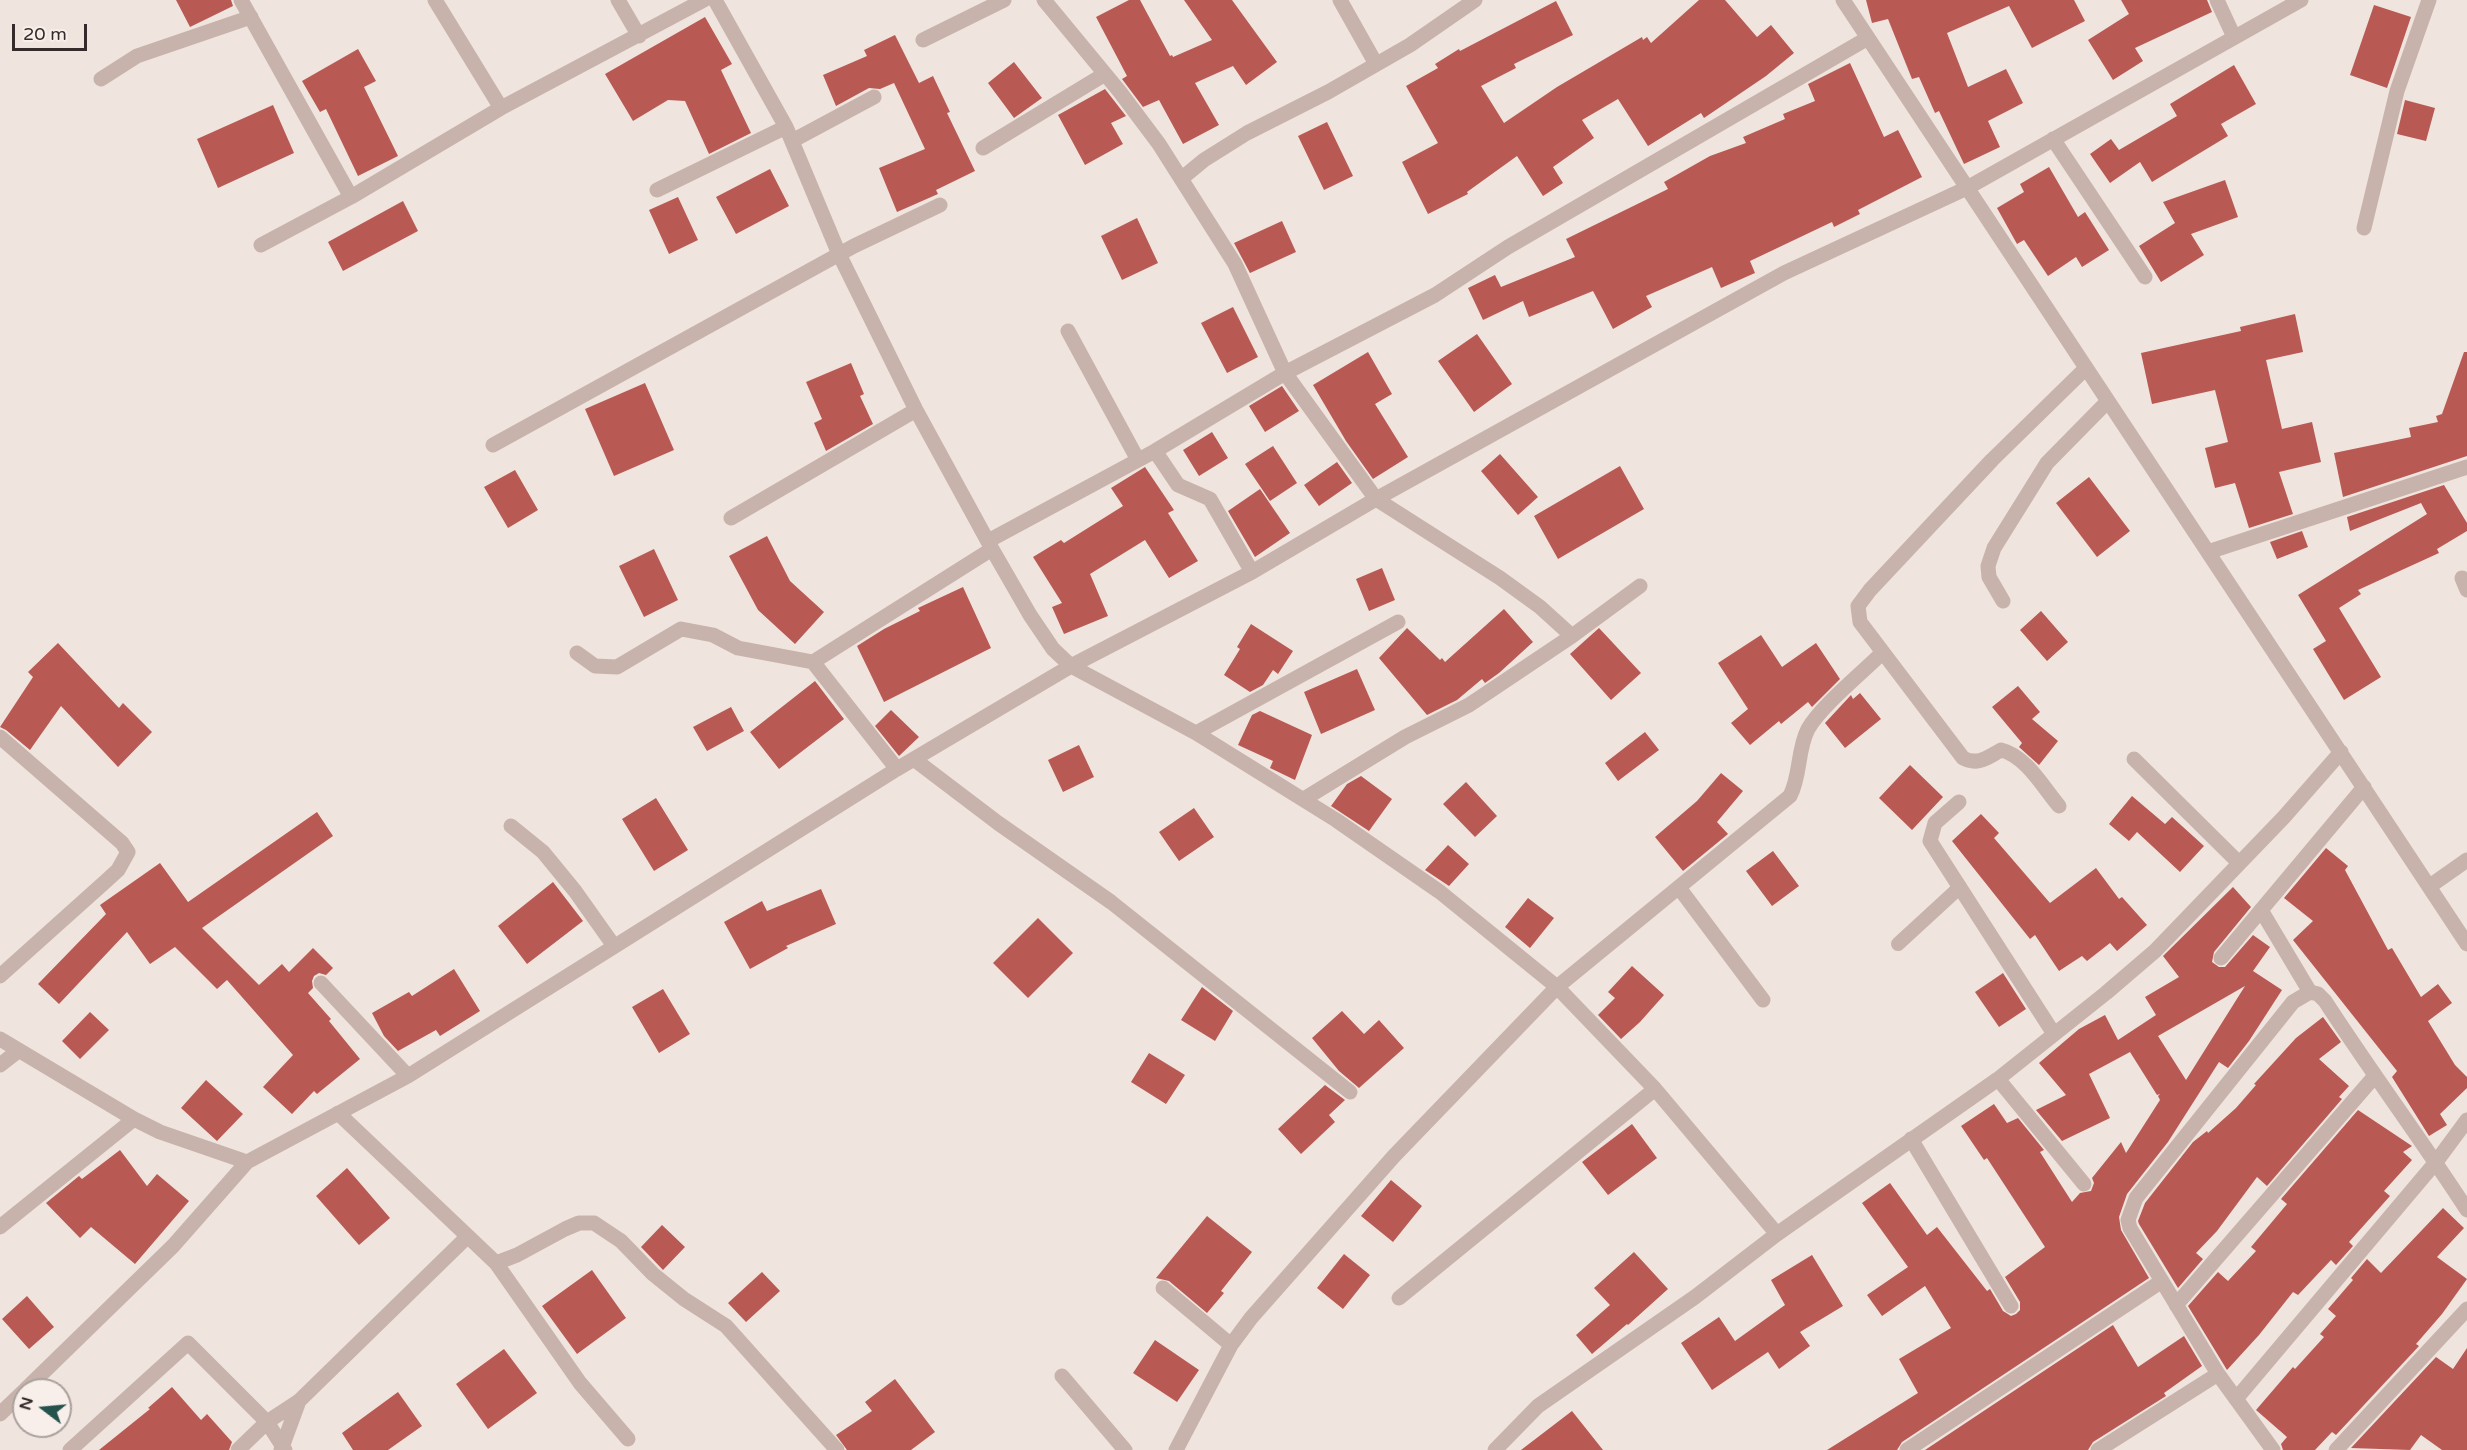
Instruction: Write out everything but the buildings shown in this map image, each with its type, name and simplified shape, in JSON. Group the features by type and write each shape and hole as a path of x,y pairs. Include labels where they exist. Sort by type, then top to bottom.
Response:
{"street":[{"path":"241,0 351,198"},
{"path":"435,0 501,108"},
{"path":"618,0 639,36"},
{"path":"261,245 351,198 501,108 704,0"},
{"path":"715,0 789,134 839,254 916,410 990,545 1044,636 1071,666 1196,733 1304,799 1440,892 1557,987 1654,1089 1777,1234"},
{"path":"923,40 1004,0"},
{"path":"1044,0 1106,74 1159,144 1235,264 1285,373 1376,499 1500,578 1540,607 1572,636"},
{"path":"1340,0 1376,64"},
{"path":"1181,179 1204,160 1247,133 1410,45 1475,0"},
{"path":"1843,0 2467,944"},
{"path":"2217,0 2234,37"},
{"path":"38,1378 173,1246 247,1162 408,1076 897,769 1071,666 1251,572 1376,499 1784,273 1967,188 2301,0"},
{"path":"2364,228 2397,90 2429,0"},
{"path":"101,80 137,56 251,17"},
{"path":"813,662 990,545 1155,451 1285,373 1435,295 1508,247 1868,38"},
{"path":"983,148 1106,74"},
{"path":"657,190 874,97"},
{"path":"2053,139 2145,277"},
{"path":"493,444 839,254 940,205"},
{"path":"1068,331 1138,460"},
{"path":"2059,806 2020,759 2010,752 2001,750 1979,762 1970,762 1963,758 1860,622 1858,606 1992,460 2086,368"},
{"path":"2003,601 1989,577 1988,566 1994,548 2047,463 2108,401"},
{"path":"731,518 916,410"},
{"path":"1155,451 1178,485 1210,499 1251,572"},
{"path":"2208,552 2467,467"},
{"path":"1304,799 1405,737 1469,705 1572,636 1640,585"},
{"path":"1196,733 1398,622"},
{"path":"577,653 595,666 617,667 681,629 713,635 738,648 813,662 897,769"},
{"path":"1176,1450 1231,1345 1251,1318 1394,1156 1557,987 1680,889 1790,796 1796,786 1803,743 1808,729 1818,716 1882,653"},
{"path":"0,737 122,843 128,852 118,870 0,976"},
{"path":"1495,1450 1538,1406 1695,1297 1777,1234 1998,1079 2155,951 2238,862 2284,817 2341,752"},
{"path":"2134,759 2238,862"},
{"path":"915,760 998,823 1111,902 1350,1092"},
{"path":"2222,958 2364,787"},
{"path":"1959,802 1935,823 1930,841 2054,1034"},
{"path":"512,825 543,852 575,891 614,946"},
{"path":"2430,886 2467,860"},
{"path":"1680,889 1763,1000"},
{"path":"2261,910 2310,992"},
{"path":"321,983 408,1076"},
{"path":"2273,1450 2218,1374 2130,1228 2128,1220 2136,1198 2293,1002 2310,992 2318,994 2325,1001 2374,1077 2436,1162 2467,1210"},
{"path":"0,1039 134,1119 194,1145 247,1162"},
{"path":"0,1065 18,1051"},
{"path":"2176,1305 2374,1077"},
{"path":"1998,1079 2084,1184"},
{"path":"1399,1298 1654,1089"},
{"path":"338,1113 496,1263 580,1383 628,1439"},
{"path":"0,1227 134,1119"},
{"path":"2236,1399 2436,1162 2467,1120"},
{"path":"1911,1139 2011,1306"},
{"path":"496,1263 517,1255 579,1223 594,1223 621,1241 653,1274 684,1299 726,1326 837,1450"},
{"path":"238,1450 267,1422 299,1401 467,1237"},
{"path":"1907,1450 2162,1281"},
{"path":"1163,1288 1231,1345"},
{"path":"2336,1450 2467,1309"},
{"path":"70,1450 188,1343 267,1422 283,1449"},
{"path":"2099,1450 2218,1374"},
{"path":"1062,1376 1125,1450"},
{"path":"283,1449 299,1401"},
{"path":"0,1414 12,1403"}],"lane":[{"path":"1898,944 1960,887"}]}
